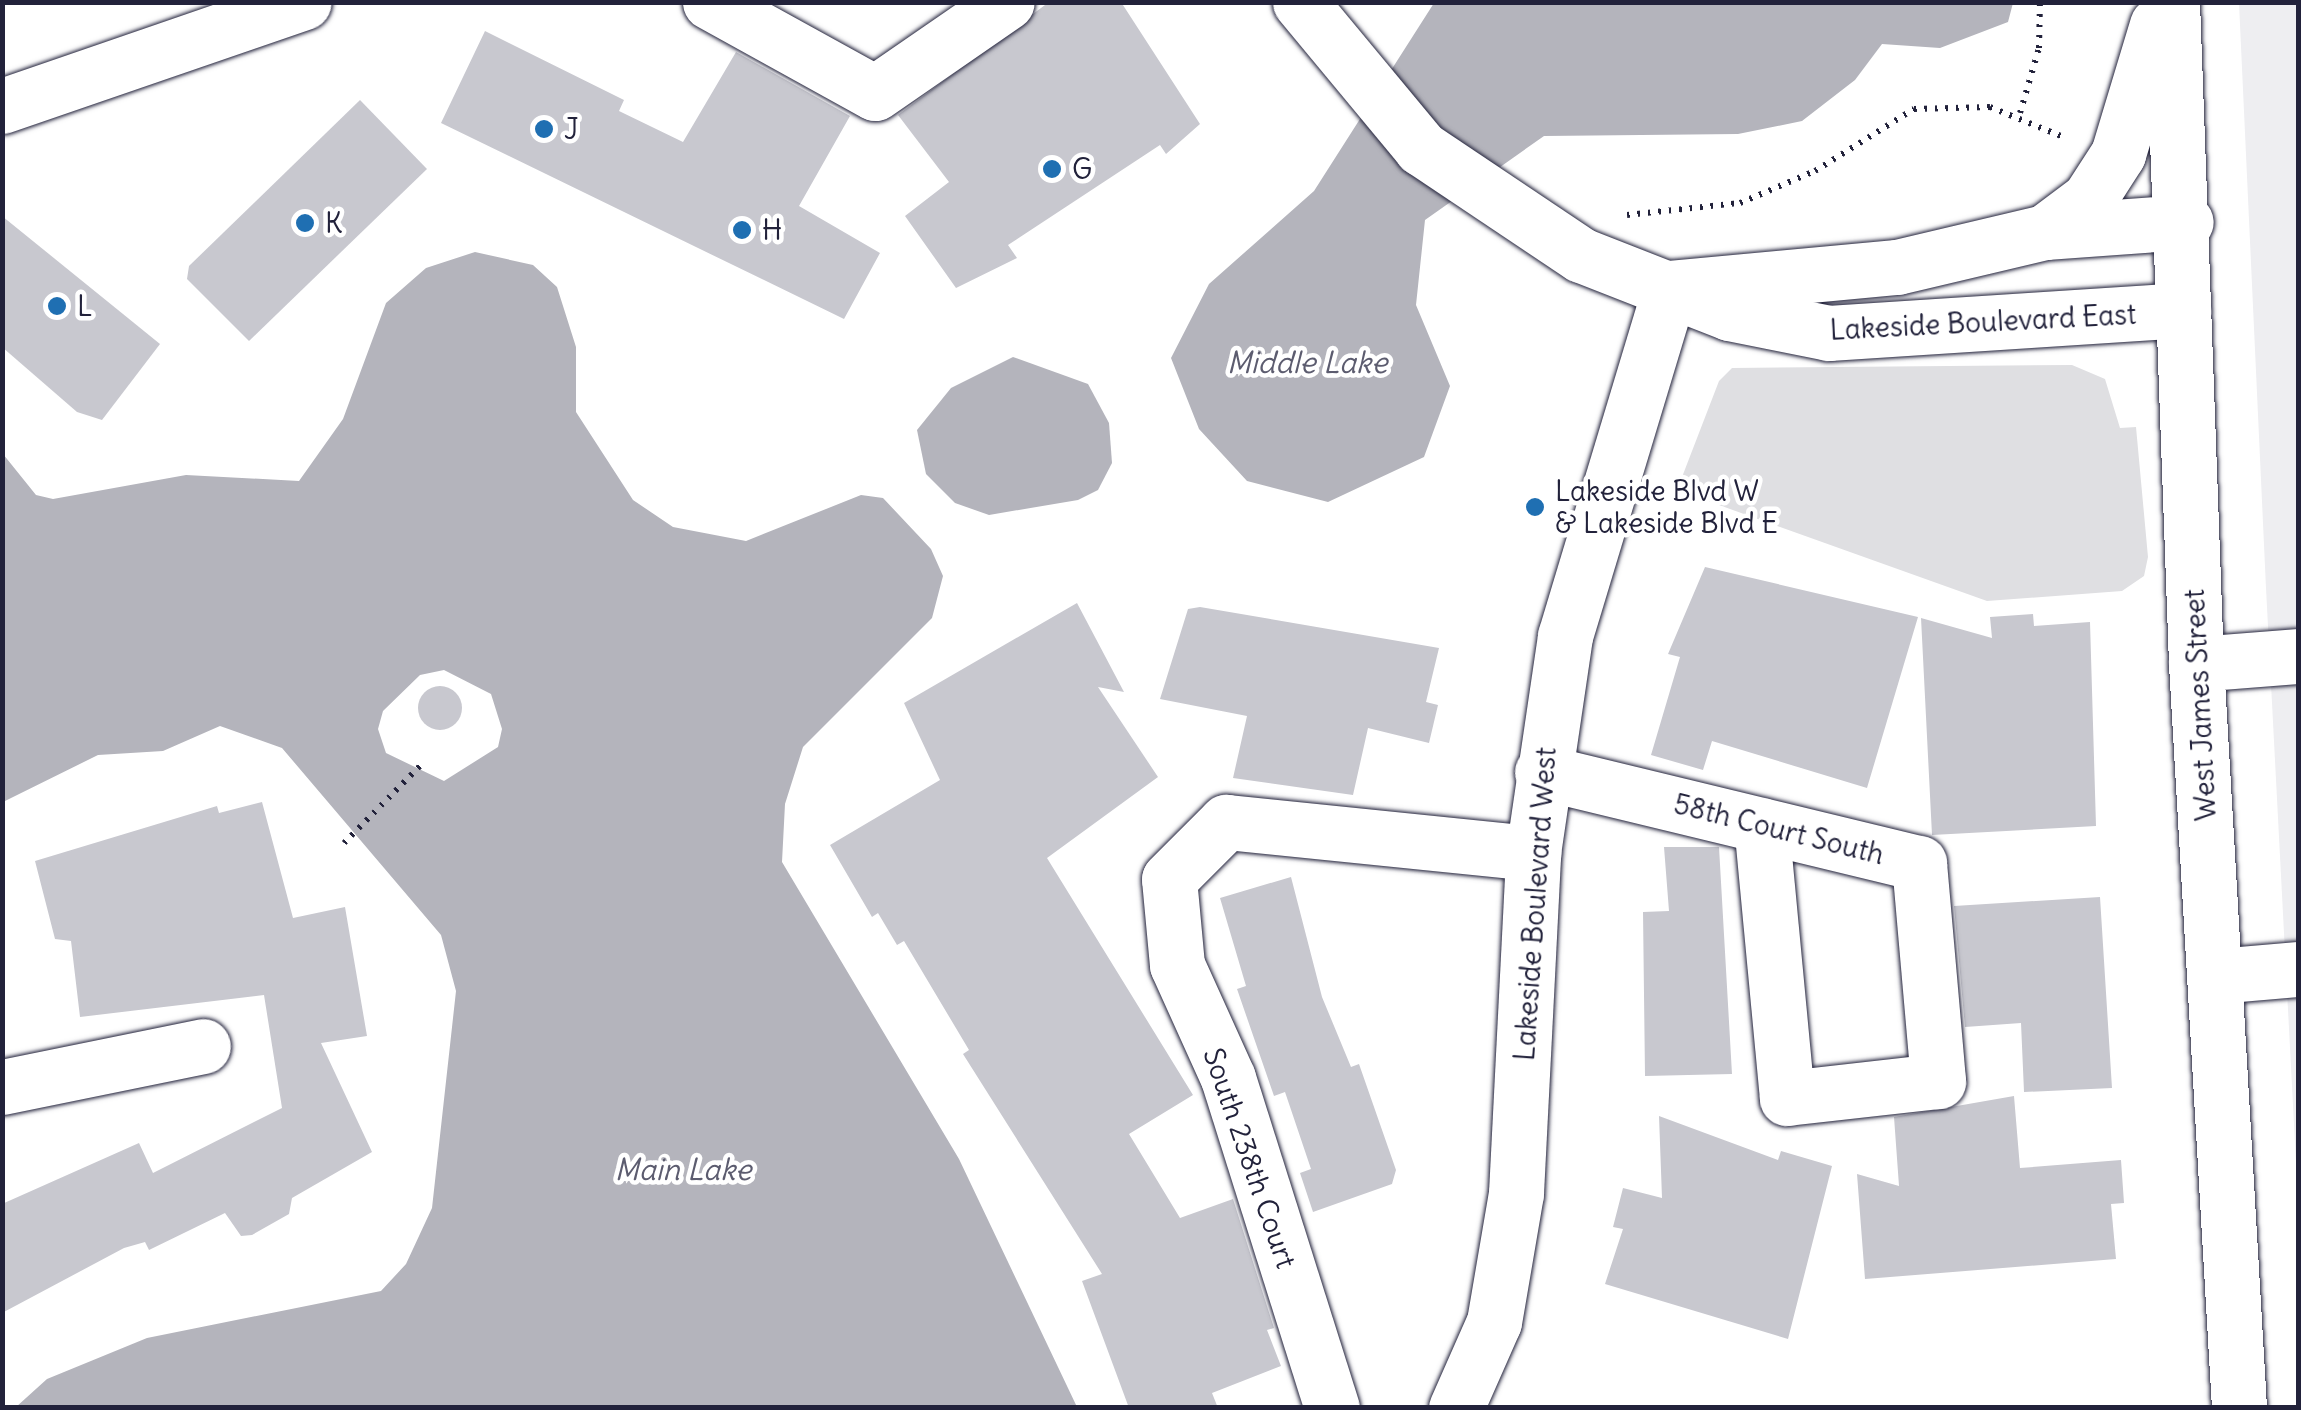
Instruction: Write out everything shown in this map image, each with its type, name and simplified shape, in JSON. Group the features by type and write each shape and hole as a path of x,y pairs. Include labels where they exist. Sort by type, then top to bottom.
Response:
{"street":[{"path":"2,106 304,2"},
{"path":"710,2 874,93 1007,2"},
{"name":"Lakeside Boulevard East","path":"1300,2 1364,89 1421,148 1581,255 1670,288 1809,332 2183,310"},
{"path":"2045,232 2089,199 2118,154 2162,2"},
{"name":"West James Street","path":"2172,2 2186,222 2183,310 2196,664 2238,1408"},
{"name":"Lakeside Boulevard East","path":"1670,288 1897,267 2045,232 2186,222"},
{"name":"Lakeside Boulevard West","path":"1456,1408 1494,1322 1516,1193 1534,853 1542,772 1565,636 1670,288"},
{"path":"2196,664 2298,656"},
{"name":"58th Court South","path":"1542,772 1919,863 1938,1081 1788,1098 1761,825"},
{"name":"South 238th Court","path":"1332,1408 1228,1078 1177,965 1169,879 1226,822 1534,853"},
{"path":"2216,976 2298,969"},
{"path":"2,1086 203,1046"}],"path":[{"path":"2020,114 2040,48 2040,2"},
{"path":"1618,215 1740,204 1815,171 1914,109 2020,114 2078,148"},
{"path":"344,843 422,763"}],"shaded area":[{"path":"2239,3 2298,3 2298,1201 2266,588"},
{"path":"2072,365 2105,379 2120,428 2136,427 2148,557 2144,576 2122,591 1987,601 1677,490 1719,381 1732,368"}],"water":[{"name":"Middle Lake","path":"1434,3 2013,3 2008,22 1940,48 1882,44 1855,80 1802,121 1738,134 1544,136 1425,220 1416,305 1450,386 1424,457 1328,502 1247,481 1199,429 1171,358 1209,284 1314,191"},
{"name":"Main Lake","path":"475,252 533,265 557,287 576,347 576,412 633,500 673,527 746,541 861,495 883,498 931,549 943,576 932,618 803,747 785,804 782,862 959,1159 1077,1407 16,1407 47,1379 147,1338 381,1291 406,1264 432,1208 456,991 441,935 282,748 220,726 163,751 98,755 3,802 3,454 36,495 53,499 186,475 299,481 343,419 386,303 426,268","holes":["444,670 491,694 502,729 498,747 444,781 386,753 378,729 383,711 420,675"]},
{"path":"1013,357 1088,384 1109,423 1112,463 1098,490 1078,500 989,515 955,503 926,474 917,430 951,388"}],"building":[{"path":"1049,2 1121,2 1200,124 1166,154 1160,145 1008,245 1017,258 956,288 905,216 949,182 898,115"},
{"path":"485,31 624,100 619,111 683,142 736,52 850,116 799,206 880,253 844,319 441,123"},
{"name":"K","path":"360,100 427,169 249,341 187,279 189,266"},
{"name":"L","path":"2,216 160,344 102,420 77,412 2,347"},
{"path":"1705,567 1918,617 1867,788 1712,741 1703,770 1651,755 1680,657 1668,654"},
{"path":"1077,603 1124,692 1098,687 1158,777 1047,858 1193,1095 1129,1134 1180,1218 1233,1199 1274,1328 1267,1330 1281,1366 1212,1393 1218,1408 1129,1408 1082,1281 1102,1274 963,1054 969,1050 904,941 897,945 878,913 872,917 830,845 940,780 904,703"},
{"path":"1200,607 1439,648 1426,702 1438,705 1429,743 1368,728 1353,795 1233,778 1247,716 1160,699 1188,609"},
{"path":"2033,614 2034,626 2090,622 2096,826 1932,835 1921,618 1992,638 1990,617"},
{"path":"440,686 456,692 462,708 456,724 440,730 424,724 418,708 424,692"},
{"path":"262,802 293,918 345,907 367,1036 321,1043 372,1152 292,1198 289,1214 252,1235 241,1236 225,1213 149,1250 145,1242 124,1248 2,1313 2,1204 139,1143 153,1173 282,1108 264,995 80,1017 71,941 55,939 35,861 217,806 219,813"},
{"path":"1664,847 1719,847 1732,1074 1645,1076 1643,912 1669,911"},
{"path":"1291,877 1322,997 1351,1067 1359,1064 1396,1170 1392,1184 1313,1212 1300,1173 1311,1169 1285,1092 1274,1096 1237,989 1246,986 1220,898"},
{"path":"2100,897 2112,1088 2024,1092 2021,1023 1965,1027 1954,906"},
{"path":"2014,1096 2020,1168 2121,1160 2124,1203 2111,1204 2116,1259 1865,1279 1857,1174 1899,1186 1894,1117"},
{"path":"1659,1116 1778,1160 1781,1151 1832,1166 1788,1339 1605,1284 1623,1229 1613,1227 1623,1188 1662,1198"}],"place":[{"name":"J","path":"544,129"},
{"name":"G","path":"1052,169"},
{"name":"K","path":"305,223"},
{"name":"H","path":"742,230"},
{"name":"L","path":"57,306"},
{"name":"Lakeside Blvd W & Lakeside Blvd E","path":"1535,507"}]}
